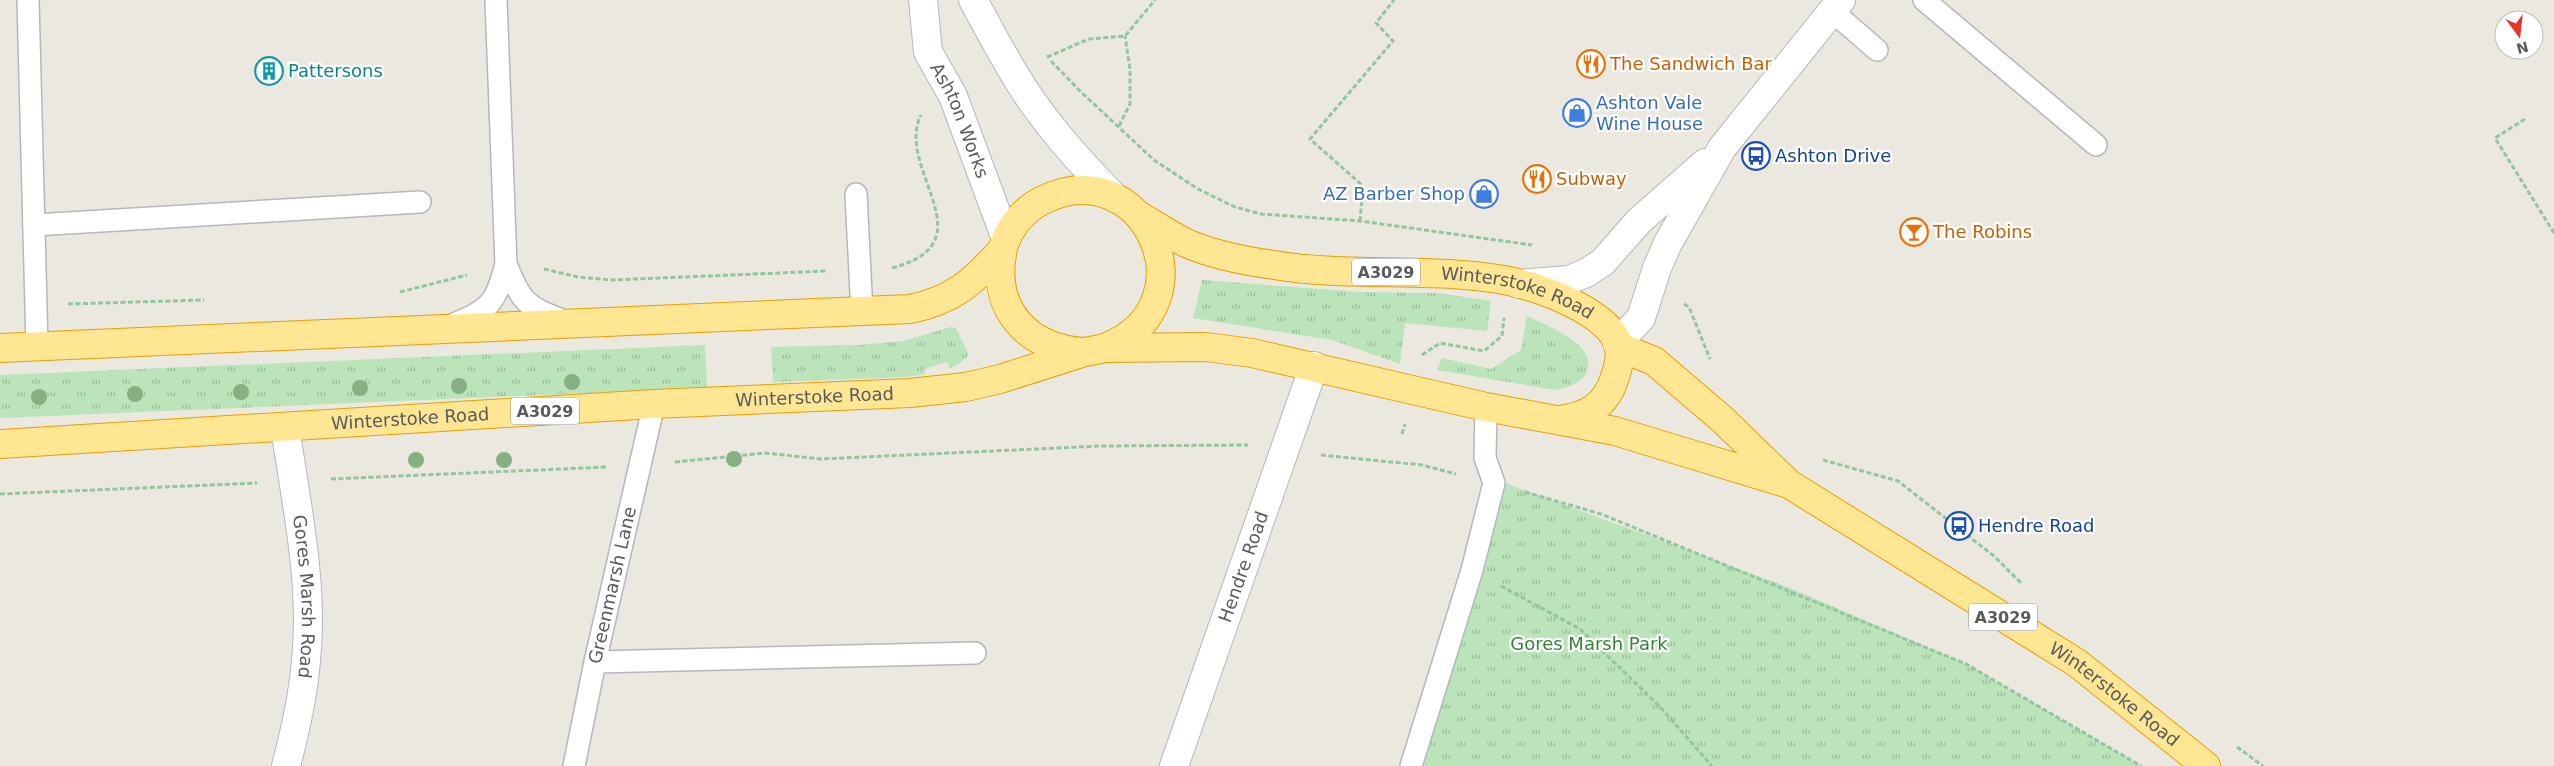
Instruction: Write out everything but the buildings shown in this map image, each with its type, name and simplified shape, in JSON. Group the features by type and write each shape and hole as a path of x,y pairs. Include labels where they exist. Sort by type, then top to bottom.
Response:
{"highway":[{"name":"Winterstoke Road","path":"0,348 862,313 910,309 932,305 956,294 978,276 1004,244 1023,214 1036,204 1066,191 1083,190 1115,198 1140,216 1187,243 1229,257 1276,266 1322,270 1455,275 1514,283 1561,299 1592,314 1607,328 1618,345 1618,367 1611,389 1597,407 1579,417 1554,420"},
{"name":"Winterstoke Road","path":"0,444 654,404 910,393 966,387 1000,379 1095,350 1133,334 1153,308 1161,284 1161,259 1154,236 1140,216"},
{"name":"Winterstoke Road","path":"1004,244 999,267 1000,284 1015,320 1041,342 1062,350 1206,347 1252,352 1486,407 1635,436 1789,484"},
{"name":"Winterstoke Road","path":"1618,345 1654,361 1723,420 1789,484 2077,663 2206,766"}],"street":[{"name":"Ashton Works","path":"923,0 928,52 953,96 1004,244"},
{"path":"973,0 1012,72 1084,167 1115,198"},
{"path":"1618,345 1641,318 1668,243 1722,148 1836,5"},
{"path":"1514,283 1569,280 1586,273 1603,262 1639,221 1722,148"},
{"name":"Hendre Road","path":"1174,766 1314,366"},
{"name":"Gores Marsh Road","path":"284,427 302,540 307,605 306,660 296,727 286,766"}],"lane":[{"path":"28,0 38,346"},
{"path":"442,329 482,312 498,293 506,264 496,0"},
{"path":"1924,0 2096,144"},
{"path":"1836,5 1877,50"},
{"path":"856,194 862,313"},
{"path":"34,225 420,202"},
{"path":"506,264 517,292 535,310 572,324"},
{"name":"Greenmarsh Lane","path":"574,766 595,662 654,404"},
{"path":"1411,766 1472,570 1494,483 1485,458 1486,407"},
{"path":"595,662 975,653"}],"path":[{"path":"1156,0 1125,36 1089,39 1047,57 1081,92 1154,160 1198,189 1234,207 1261,214 1360,220 1517,241 1534,245"},
{"path":"1360,220 1363,186 1310,139 1393,41 1376,23 1394,0"},
{"path":"1119,126 1130,104 1130,69 1125,36"},
{"path":"2525,119 2495,138 2554,233"},
{"path":"1402,434 1417,366 1424,352 1440,343 1484,351 1502,336 1514,283 1517,241"},
{"path":"1653,282 1689,307 1713,368"},
{"path":"1317,454 1422,465 1494,483 1601,514 1966,664 2141,766"},
{"path":"1814,458 1898,481 1994,556 2028,590"},
{"path":"1472,570 1580,629 1662,708 1712,766"},
{"path":"2231,743 2263,766"}],"green space":[{"path":"1202,280 1360,292 1438,293 1491,301 1487,331 1405,323 1400,364 1332,340 1193,318"},
{"path":"1527,316 1566,336 1584,351 1588,359 1588,368 1583,378 1571,386 1555,390 1437,370 1442,358 1491,369 1521,350"},
{"path":"951,327 956,328 969,355 960,363 950,368 947,362 924,369 925,374 906,377 773,382 771,347 859,345 903,341"},
{"path":"705,345 707,388 0,418 0,375"},
{"name":"Gores Marsh Park","path":"1505,483 1790,588 1966,664 2141,766 1424,766"}],"place":[{"name":"The Sandwich Bar","path":"1591,64"},
{"name":"Pattersons","path":"269,71"},
{"name":"Ashton Vale Wine House","path":"1577,113"},
{"name":"Ashton Drive","path":"1756,156"},
{"name":"Subway","path":"1537,179"},
{"name":"AZ Barber Shop","path":"1484,194"},
{"name":"The Robins","path":"1914,232"},
{"name":"Hendre Road","path":"1959,526"}]}
